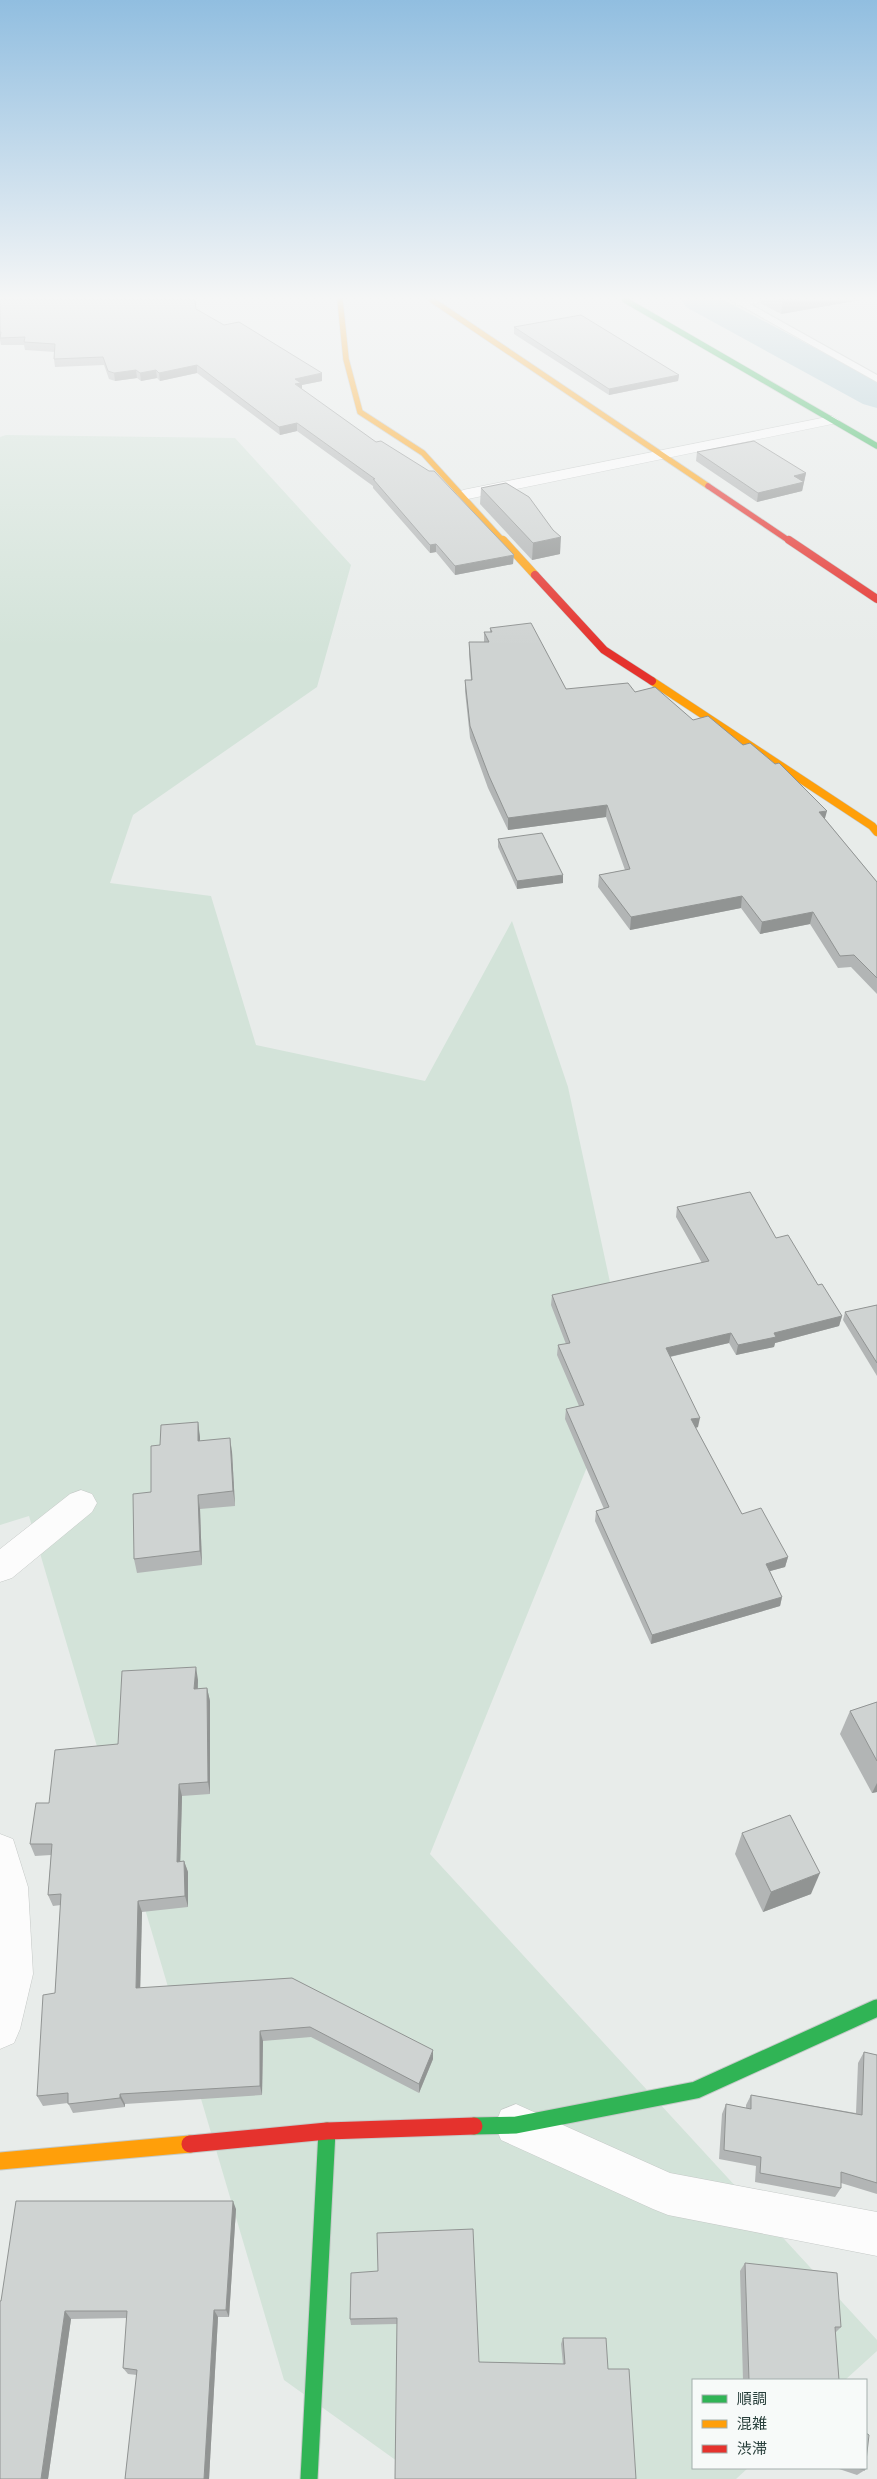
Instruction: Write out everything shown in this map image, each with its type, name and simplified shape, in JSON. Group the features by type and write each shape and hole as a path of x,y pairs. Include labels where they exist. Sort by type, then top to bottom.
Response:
{"street":[{"path":"366,416 424,453 604,650 872,826 877,832"},
{"path":"603,416 877,599"},
{"path":"825,416 877,446"},
{"path":"463,495 832,420"},
{"path":"0,1568 81,1503"},
{"path":"0,1852 8,1887 13,1974 0,2029"},
{"path":"0,2161 328,2131 516,2125 696,2090 877,2008"},
{"path":"516,2125 668,2194 877,2234"},
{"path":"309,2479 328,2131"}],"shaded area":[{"path":"6,435 235,438 351,565 317,687 133,815 110,883 211,896 256,1045 425,1081 512,921 568,1087 628,1366 430,1854 877,2340 877,2351 846,2379 692,2379 692,2469 747,2469 736,2479 422,2479 284,2380 29,1516 0,1525 0,437"}],"building":[{"path":"264,416 339,416 376,442 381,441 429,471 434,471 514,555 455,566 436,544 430,545 373,479 375,479 297,423 279,427"},
{"path":"754,441 806,473 794,476 804,482 758,493 697,452"},
{"path":"506,483 529,497 553,530 561,537 533,543 481,488"},
{"path":"531,623 566,689 628,683 635,692 655,687 693,720 708,716 743,745 750,743 775,764 779,763 827,811 819,812 877,882 877,978 854,955 840,956 813,912 762,922 742,896 631,917 599,875 630,869 607,805 508,818 489,776 470,726 465,680 472,680 469,642 489,642 484,632 492,632 490,628"},
{"path":"542,833 563,875 517,881 498,839"},
{"path":"750,1192 776,1238 788,1235 818,1285 822,1284 842,1316 774,1333 776,1337 738,1345 731,1333 666,1348 700,1418 691,1419 742,1514 761,1508 788,1557 766,1564 782,1597 652,1635 596,1511 609,1507 566,1409 584,1405 558,1345 570,1343 552,1295 709,1261 677,1207"},
{"path":"877,1305 877,1363 845,1312"},
{"path":"198,1422 198,1441 230,1438 233,1491 198,1495 200,1551 134,1559 133,1494 151,1492 151,1446 160,1445 161,1425"},
{"path":"196,1667 194,1689 207,1688 208,1782 179,1784 177,1862 184,1861 185,1896 138,1901 136,1988 292,1978 433,2050 419,2084 310,2027 260,2031 260,2086 120,2094 120,2098 68,2104 68,2093 37,2096 43,1995 55,1993 61,1894 48,1895 52,1844 30,1844 36,1803 49,1803 55,1750 118,1744 122,1671"},
{"path":"877,1702 877,1761 850,1711"},
{"path":"790,1815 820,1873 771,1892 742,1833"},
{"path":"864,2052 877,2055 877,2183 841,2172 841,2188 760,2173 761,2157 724,2150 726,2104 751,2109 751,2095 862,2115"},
{"path":"16,2201 233,2201 226,2310 214,2310 204,2479 125,2479 137,2370 123,2368 127,2311 65,2311 41,2479 0,2479 0,2301"},
{"path":"473,2229 479,2362 565,2364 563,2338 606,2338 608,2369 629,2369 636,2479 395,2479 397,2318 350,2319 351,2273 378,2271 377,2233"},
{"path":"745,2263 837,2273 841,2327 835,2327 839,2379 749,2379"},
{"path":"867,2434 869,2435 867,2452"}],"traffic: fast":[{"path":"825,416 877,446"},
{"path":"474,2126 516,2125 696,2090 877,2008"},
{"path":"309,2479 327,2131"}],"traffic: slow":[{"path":"366,416 423,453 535,575"},
{"path":"604,416 708,486"},
{"path":"652,681 872,826 877,832"},
{"path":"0,2161 190,2144"}],"traffic: jam":[{"path":"708,486 877,599"},
{"path":"535,575 604,650 652,681"},
{"path":"190,2144 327,2131 474,2126"}]}
